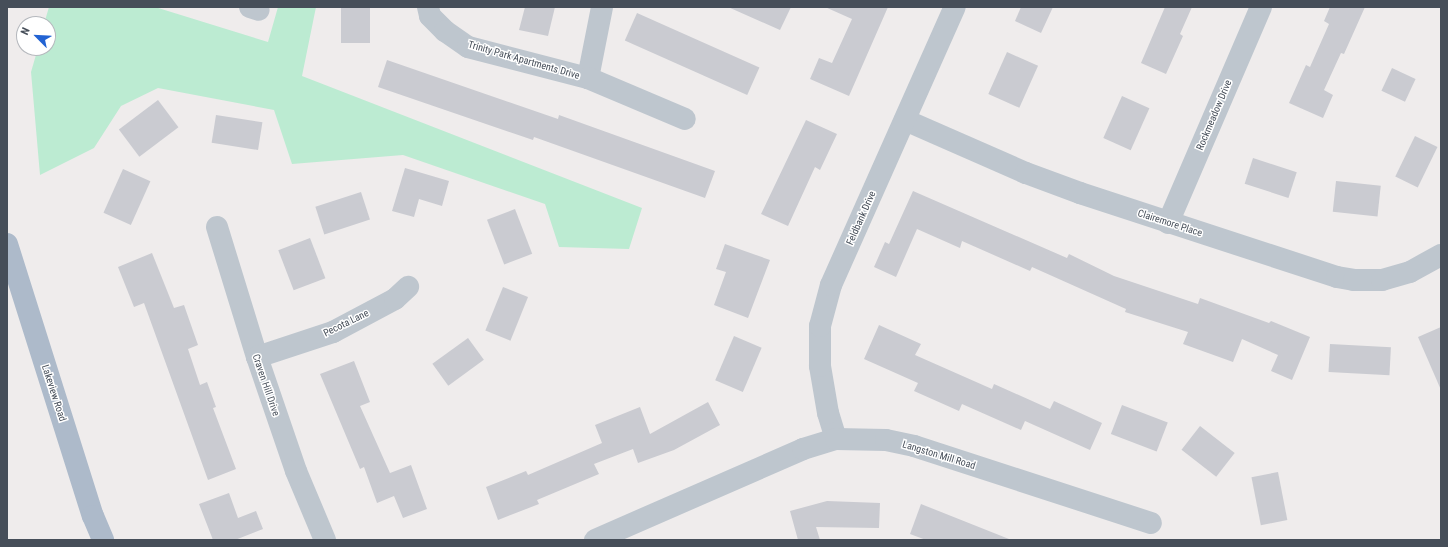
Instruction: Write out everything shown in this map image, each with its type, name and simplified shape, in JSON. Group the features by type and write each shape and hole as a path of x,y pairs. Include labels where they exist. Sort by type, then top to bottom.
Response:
{"main road":[{"name":"Lakeview Road","path":"7,244 93,516 103,540"}],"street":[{"name":"Trinity Park Apartments Drive","path":"428,7 430,16 445,31 468,47 588,78 602,7"},
{"name":"Feldbank Drive","path":"836,439 828,413 820,366 820,326 831,285 954,7"},
{"name":"Rockmeadow Drive","path":"1168,223 1261,7"},
{"path":"588,78 685,119"},
{"name":"Clairemore Place","path":"905,120 1026,173 1168,223 1337,277 1354,280 1382,280 1410,272 1441,255"},
{"name":"Craven Hill Drive","path":"217,226 257,357 296,471 325,540"},
{"name":"Pecota Lane","path":"257,357 333,332 395,299 408,287"},
{"name":"Langston Mill Road","path":"595,540 803,449 836,439 886,440 914,446 1151,523"}],"green space":[{"path":"49,7 155,7 268,42 278,7 316,7 302,76 642,208 629,249 559,247 545,204 403,155 292,164 274,110 158,88 121,106 94,148 40,175 31,72 36,56 56,56 56,16 46,16"}],"building":[{"path":"341,7 370,7 370,43 341,43"},
{"path":"525,7 555,7 548,36 519,30"},
{"path":"728,7 791,7 780,30"},
{"path":"825,7 888,7 849,96 810,79 819,58 832,63 852,19"},
{"path":"1021,7 1053,7 1041,33 1015,21"},
{"path":"1165,7 1192,7 1180,34 1183,36 1166,74 1141,63"},
{"path":"1330,7 1365,7 1344,54 1341,53 1324,90 1333,95 1323,118 1289,103 1306,65 1310,67 1329,24 1324,21"},
{"path":"637,13 759,68 747,95 625,40"},
{"path":"1007,52 1038,66 1019,108 988,94"},
{"path":"387,60 558,119 559,115 715,171 705,198 534,137 533,140 378,87"},
{"path":"1392,68 1416,79 1405,102 1381,91"},
{"path":"1122,96 1149,108 1131,150 1103,138"},
{"path":"158,100 178,127 139,157 119,129"},
{"path":"216,115 262,122 258,150 212,143"},
{"path":"806,120 837,134 820,170 815,167 788,226 761,214"},
{"path":"1415,136 1437,147 1418,187 1395,176"},
{"path":"1253,158 1297,172 1288,198 1245,184"},
{"path":"405,168 449,181 442,206 419,199 414,217 392,211"},
{"path":"123,169 150,181 131,225 103,213"},
{"path":"1336,181 1381,186 1378,217 1333,212"},
{"path":"913,191 1067,258 1069,254 1114,276 1198,304 1200,298 1269,323 1271,321 1310,337 1292,380 1271,371 1278,355 1242,339 1233,362 1183,344 1188,332 1125,312 1126,309 1032,267 1030,271 962,241 960,248 917,229 896,277 874,267 885,242 889,244"},
{"path":"361,192 370,220 324,234 315,207"},
{"path":"515,209 532,254 504,265 487,220"},
{"path":"310,238 325,278 294,290 278,250"},
{"path":"725,244 770,260 748,318 714,305 726,272 716,269"},
{"path":"152,253 174,308 184,305 198,345 188,349 200,385 207,382 216,407 213,408 236,469 208,480 144,303 134,307 118,267"},
{"path":"503,287 528,297 510,341 485,331"},
{"path":"879,325 921,344 915,355 992,389 994,384 1050,409 1054,401 1102,423 1090,450 1025,421 1021,430 962,404 959,411 914,391 918,383 864,359"},
{"path":"1441,327 1441,390 1418,337"},
{"path":"734,336 762,348 743,392 715,380"},
{"path":"468,338 484,360 448,386 432,364"},
{"path":"1330,344 1391,347 1389,375 1329,372"},
{"path":"354,361 370,402 360,406 390,473 411,465 427,509 403,518 394,496 377,503 364,467 360,469 320,374"},
{"path":"708,402 720,425 674,450 638,463 633,449 594,464 599,474 537,500 539,504 498,520 486,487 526,471 528,475 602,443 595,425 640,407 650,434"},
{"path":"1122,405 1168,423 1157,452 1111,434"},
{"path":"1200,426 1235,453 1216,477 1182,450"},
{"path":"1278,472 1287,520 1261,525 1251,477"},
{"path":"229,493 238,518 256,511 263,529 235,540 213,540 199,504"},
{"path":"827,501 880,503 879,528 816,527 820,540 798,540 790,511"},
{"path":"921,504 1009,540 926,540 910,534"}]}
